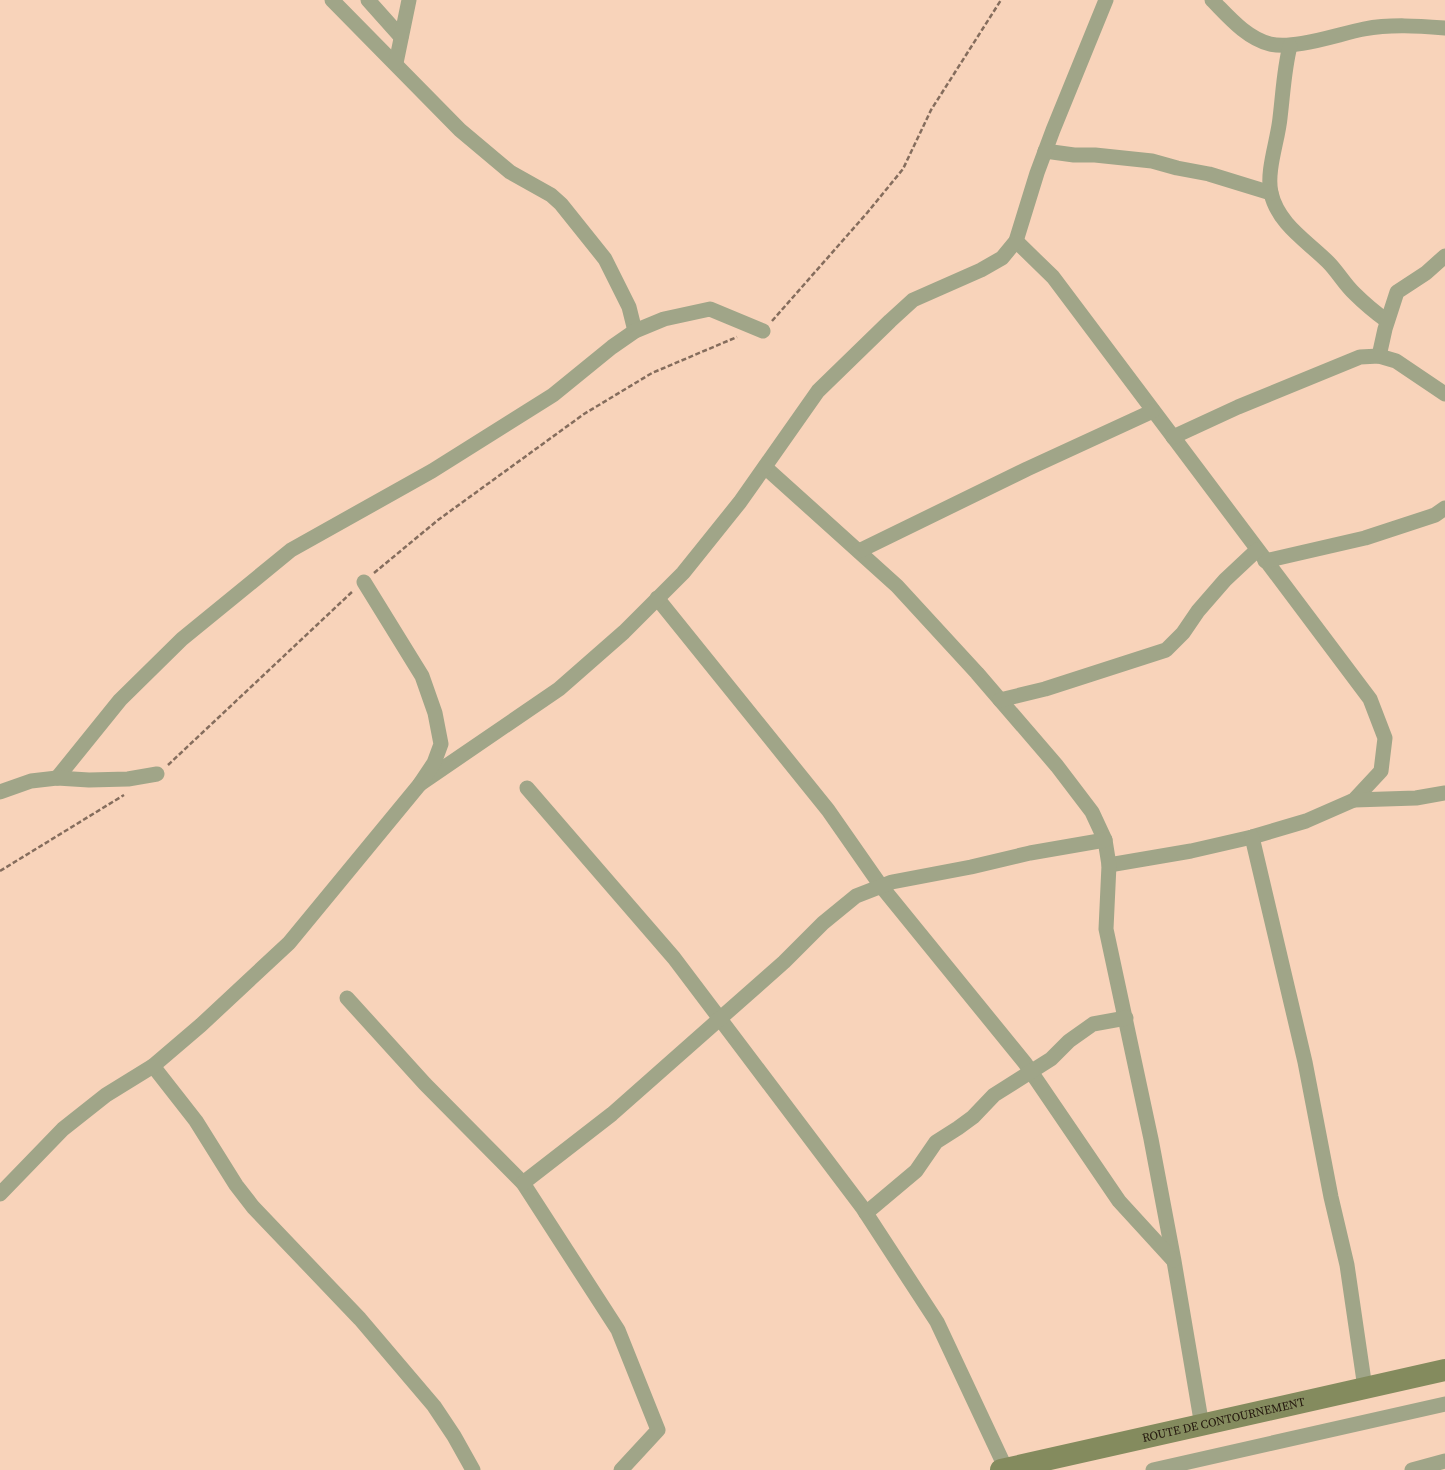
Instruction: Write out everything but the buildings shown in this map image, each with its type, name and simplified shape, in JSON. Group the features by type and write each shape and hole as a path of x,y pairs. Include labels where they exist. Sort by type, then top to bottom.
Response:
{"street":[{"path":"332,0 460,130 510,172 551,195 561,204 605,259 629,307 636,331"},
{"path":"368,0 401,37"},
{"path":"396,63 409,0"},
{"path":"420,784 559,689 624,632 683,574 740,502 818,391 913,300 981,270 1002,258 1016,241 1045,151 1106,0"},
{"path":"1212,0 1249,35 1269,44 1290,46 1366,28 1404,25 1445,28"},
{"path":"1290,46 1278,134 1270,176 1271,193 1278,211 1292,229 1329,263 1355,295 1387,321"},
{"path":"1045,151 1152,161 1210,174 1271,193"},
{"path":"1016,241 1052,277 1370,699 1385,738 1381,771 1354,800"},
{"path":"1379,356 1387,321 1397,292 1426,273 1445,256"},
{"path":"57,778 120,700 182,639 291,550 432,470 553,395 612,347 636,331 664,319 710,309 763,331"},
{"path":"1172,437 1238,407 1360,357 1379,356 1396,361 1445,394"},
{"path":"859,551 1153,411"},
{"path":"765,467 897,586 1000,700 1056,766 1092,812 1105,840 1109,865 1106,929 1151,1139 1202,1426"},
{"path":"1000,700 1045,689 1166,650 1225,580 1261,555 1365,538 1435,515 1445,508"},
{"path":"0,1194 63,1129 106,1095 153,1066 202,1025 289,943 420,784 434,763 441,744 435,713 422,676 364,582"},
{"path":"657,598 828,810 881,886 935,954 985,1012 1031,1072 1119,1201 1174,1262"},
{"path":"0,792 31,781 57,778 89,780 128,779 157,774"},
{"path":"527,788 674,958 866,1213 937,1322 1004,1469"},
{"path":"1109,865 1191,851 1252,837 1306,821 1354,800 1416,798 1445,793"},
{"path":"1252,837 1305,1062 1331,1197 1347,1265 1365,1388"},
{"path":"523,1183 612,1114 856,896 892,882 1030,852 1105,840"},
{"path":"347,998 425,1084 523,1183 618,1330 658,1430 621,1470"},
{"path":"866,1213 916,1171 936,1142 973,1117 994,1095 1051,1059 1069,1041 1093,1024 1126,1018"},
{"path":"153,1066 196,1121 236,1185 253,1207 386,1347 434,1406 473,1470"},
{"name":"ROUTE DE CONTOURNEMENT","path":"1004,1469 1445,1370"},
{"path":"1153,1470 1190,1466 1445,1404"},
{"path":"1412,1470 1445,1461"}],"path":[{"path":"157,774 364,582 438,520 584,414 652,373 734,338 763,331 903,169 932,110 1001,0"},
{"path":"0,871 124,795"}]}
